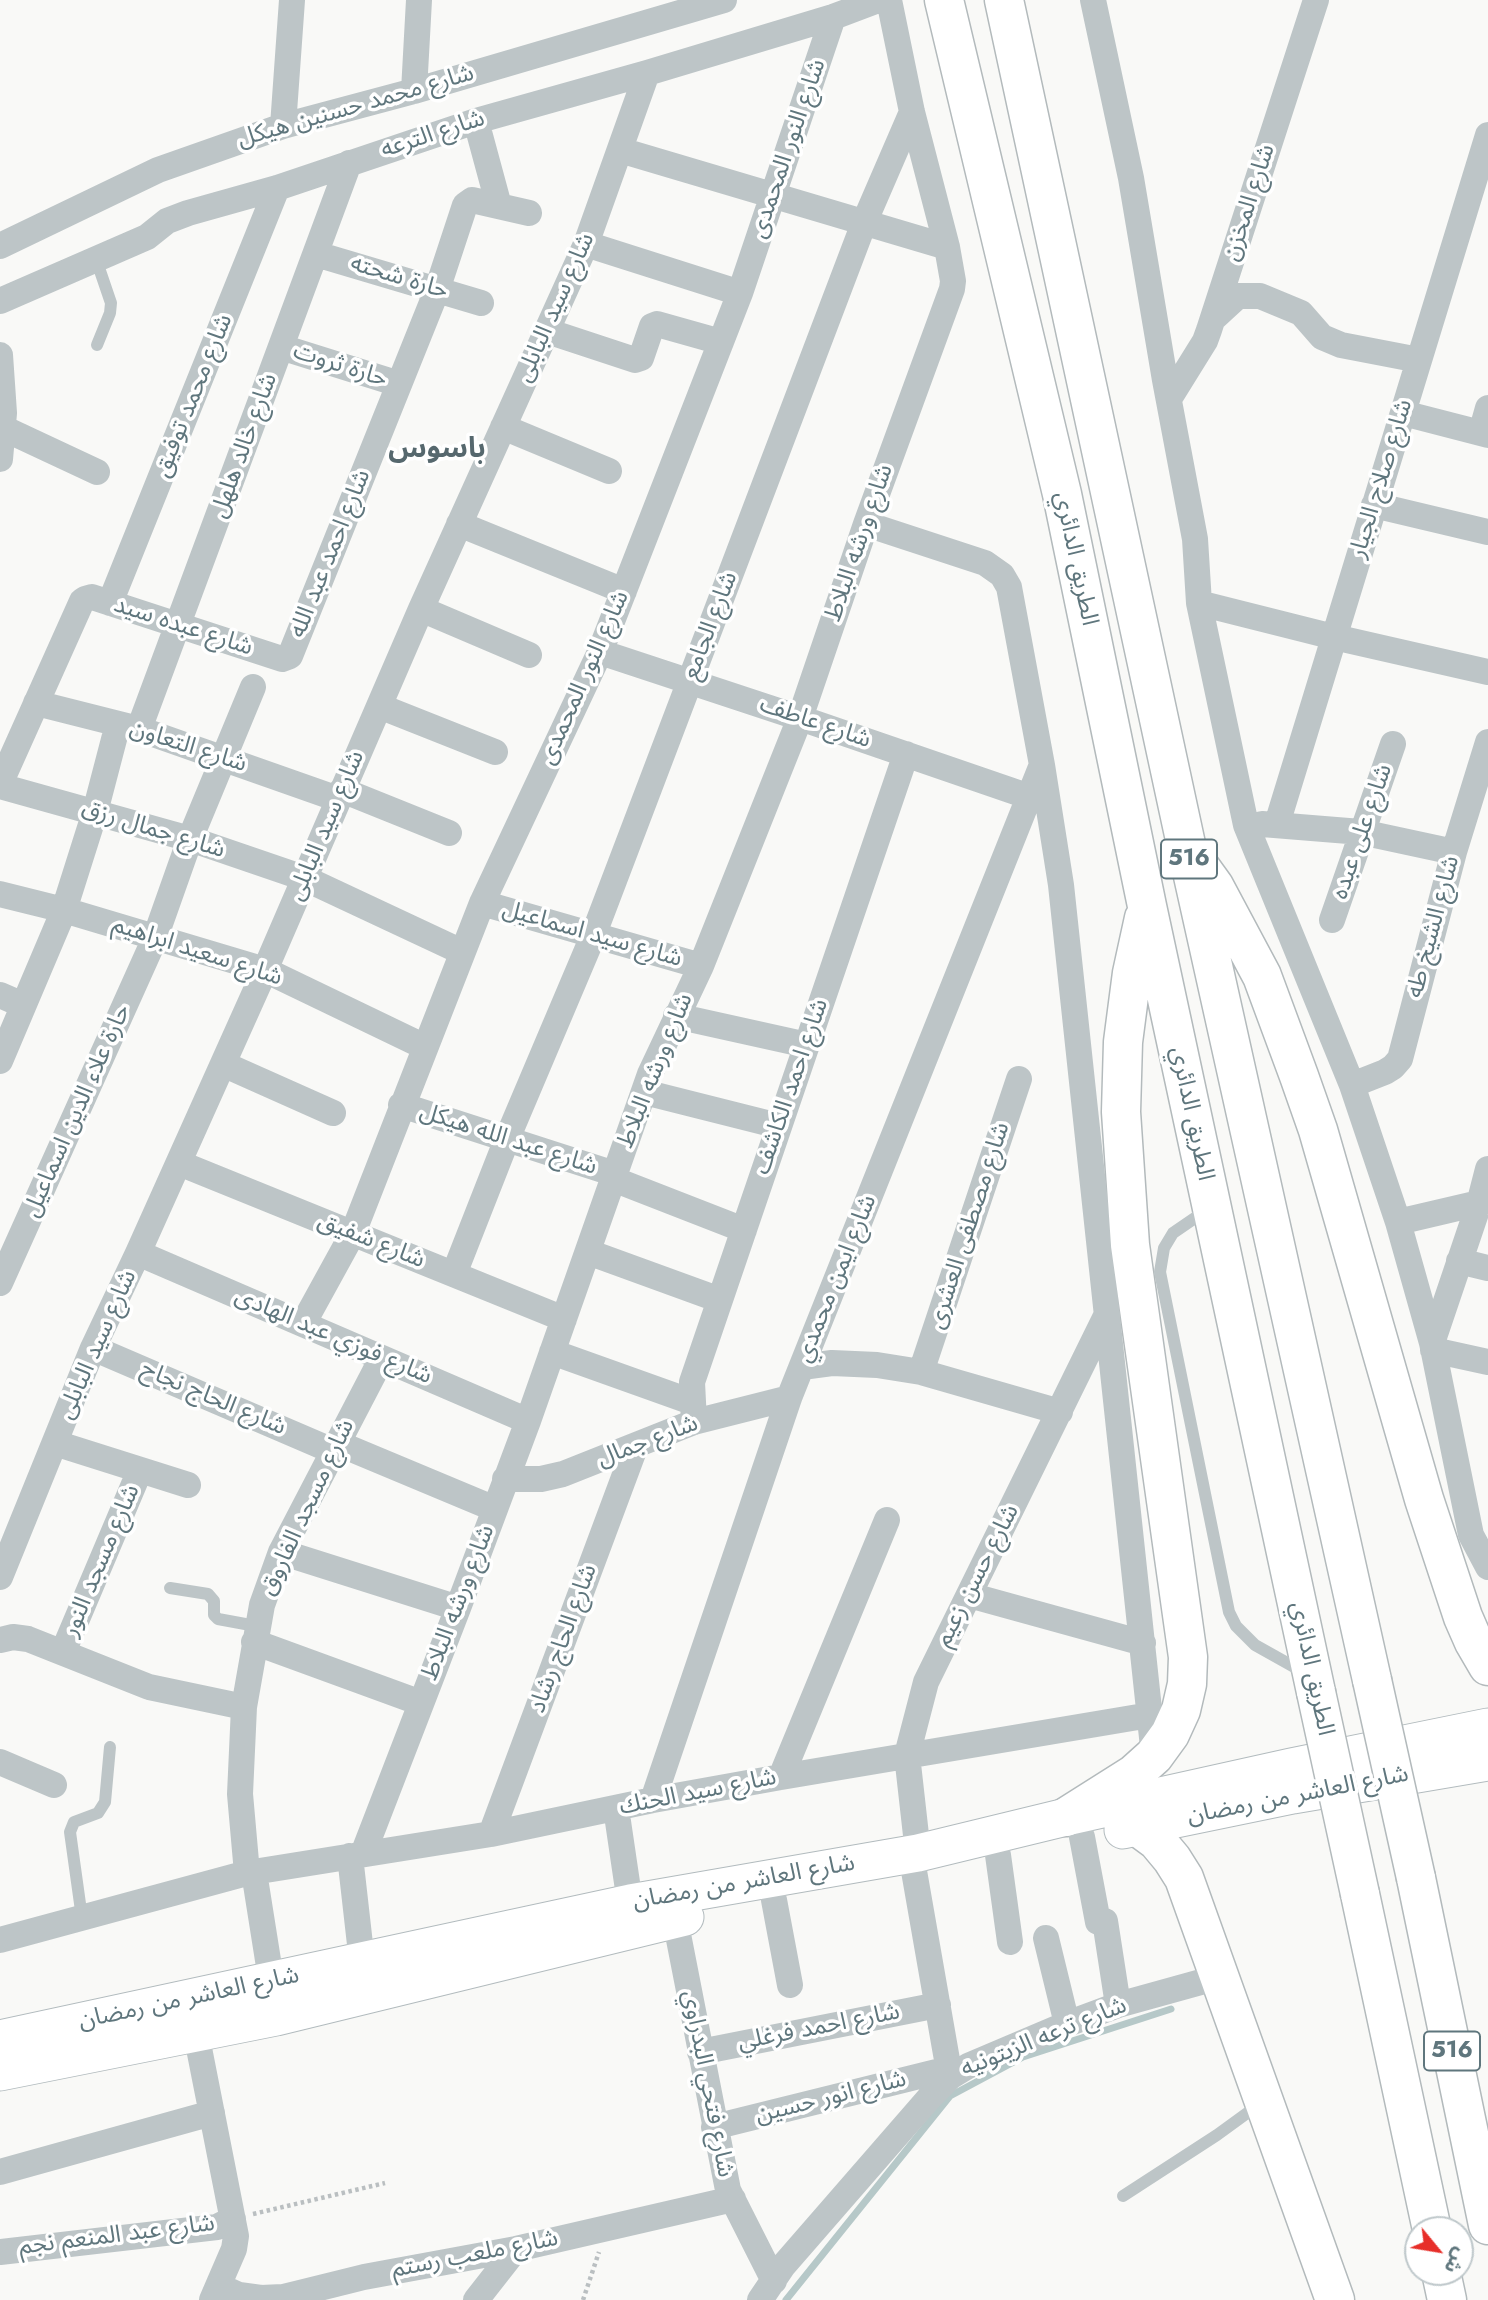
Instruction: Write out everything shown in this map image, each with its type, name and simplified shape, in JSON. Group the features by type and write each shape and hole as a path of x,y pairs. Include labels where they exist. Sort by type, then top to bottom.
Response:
{"highway":[{"name":"الطريق الدائري","path":"944,0 1062,494 1211,1207 1429,2216"},
{"name":"الطريق الدائري","path":"1008,18 1187,849 1416,1878 1488,2225"},
{"path":"1187,849 1214,886 1262,976 1299,1076 1318,1130 1424,1499 1464,1617 1488,1666"},
{"path":"1074,1827 1154,1756 1170,1734 1181,1710 1187,1684 1188,1657 1130,1245 1121,1112 1123,1042 1130,987 1147,906"},
{"path":"1139,1827 1157,1841 1184,1878 1335,2300"}],"main road":[{"name":"شارع العاشر من رمضان","path":"0,2039 274,2000 774,1900 916,1862 1074,1827 1291,1767 1488,1727"},
{"name":"شارع العاشر من رمضان","path":"0,2072 196,2033 362,1962 630,1903 916,1862 998,1855 1074,1827 1139,1827 1293,1795 1488,1762"}],"street":[{"path":"283,126 292,0"},
{"path":"414,91 419,0"},
{"name":"شارع محمد حسنين هيكل","path":"0,246 158,170 283,126 414,91 665,13 724,0"},
{"name":"شارع الترعه","path":"0,301 147,237 167,221 188,212 277,188 476,121 647,73 833,17 878,0"},
{"path":"889,0 912,112 947,247"},
{"path":"1093,0 1131,178 1195,539 1199,603 1246,825 1352,1086 1398,1222 1432,1346 1471,1535 1488,1567"},
{"name":"شارع المخزن","path":"1169,400 1205,341 1316,0"},
{"name":"شارع النور المحمدى","path":"303,1324 353,1233 482,903 600,652 740,293 833,17"},
{"name":"شارع سيد البابلى","path":"0,1577 93,1348 179,1163 421,609 586,244 647,73"},
{"name":"شارع الجامع","path":"454,1274 507,1139 593,936 864,222 912,112"},
{"path":"476,121 499,206 529,213"},
{"name":"شارع صلاح الجيار","path":"1277,824 1488,135"},
{"path":"620,150 947,247"},
{"name":"شارع خالد هلهل","path":"0,1061 12,1000 64,910 95,812 128,726 179,625 349,163"},
{"name":"شارع محمد توفيق","path":"110,603 277,188"},
{"name":"شارع احمد عبد الله","path":"285,659 290,656 437,290 465,205 472,200 499,206"},
{"path":"586,244 740,293"},
{"name":"شارع ورشه البلاط","path":"356,1855 458,1608 528,1421 644,1092 676,1016 701,966 800,718 866,524 952,289 953,274 947,247"},
{"name":"حارة شحته","path":"316,254 481,303"},
{"path":"1212,319 1238,296 1260,296 1301,313 1322,337 1340,345 1419,360"},
{"path":"547,331 635,360 641,358 652,326 657,324 721,342"},
{"name":"حارة ثروت","path":"281,347 399,384"},
{"path":"0,355 3,428 0,459"},
{"path":"1403,413 1486,426"},
{"path":"3,428 97,471"},
{"path":"503,428 609,471"},
{"path":"1374,505 1488,532"},
{"path":"459,524 624,591"},
{"path":"866,524 985,563 1002,575 1009,587 1061,885 1154,1756"},
{"name":"شارع عبده سيد","path":"36,703 82,601 92,597 285,659"},
{"path":"1199,603 1488,672"},
{"path":"421,609 530,655"},
{"name":"شارع عاطف","path":"600,652 1030,797"},
{"name":"حارة علاء الدين اسماعيل","path":"0,1283 11,1231 155,938 190,839 253,687"},
{"path":"0,785 36,703"},
{"name":"شارع التعاون","path":"36,703 128,726 449,833"},
{"path":"379,706 495,752"},
{"name":"شارع الشيخ طه","path":"1352,1086 1393,1068 1399,1059 1454,852 1488,742"},
{"name":"شارع على عبده","path":"1332,920 1393,744"},
{"name":"شارع احمد الكاشف","path":"693,1412 692,1382 906,754"},
{"name":"شارع ايمن محمدي","path":"653,1800 789,1398 1042,765"},
{"name":"شارع جمال رزق","path":"0,785 190,839 304,878"},
{"path":"1246,825 1277,824 1361,832 1454,852"},
{"path":"304,878 462,952"},
{"name":"شارع سعيد ابراهيم","path":"0,894 64,910 265,970 425,1047"},
{"name":"شارع سيد اسماعيل","path":"482,903 701,966"},
{"path":"676,1016 807,1045"},
{"path":"223,1064 333,1113"},
{"name":"شارع مصطفى العشرى","path":"921,1372 1019,1079"},
{"path":"644,1092 779,1126"},
{"name":"شارع عبد الله هيكل","path":"401,1105 614,1177 744,1230"},
{"name":"شارع شفيق","path":"179,1163 564,1319"},
{"path":"1432,1346 1460,1261 1483,1203 1488,1169"},
{"path":"1398,1222 1483,1203"},
{"path":"587,1252 720,1300"},
{"name":"شارع فوزي عبد الهادى","path":"138,1253 528,1421"},
{"path":"1460,1261 1488,1268"},
{"name":"شارع حسن زعيم","path":"949,2073 916,1862 907,1755 926,1682 1107,1314"},
{"path":"1432,1346 1488,1362"},
{"name":"شارع الحاج نجاح","path":"93,1348 495,1509"},
{"path":"552,1352 693,1412"},
{"name":"شارع مسجد الفاروق","path":"274,2000 250,1872 240,1794 244,1707 255,1634 268,1582 281,1552 382,1358"},
{"path":"802,1367 832,1363 877,1365 921,1372 1060,1412"},
{"name":"شارع جمال","path":"505,1479 541,1479 563,1475 636,1445 693,1412 789,1398"},
{"path":"55,1443 188,1485"},
{"name":"شارع الحاج رشاد","path":"491,1834 636,1445"},
{"name":"شارع مسجد النور","path":"63,1652 140,1470"},
{"path":"781,1777 887,1520"},
{"path":"281,1552 458,1608"},
{"path":"969,1595 1143,1643"},
{"path":"255,1634 421,1703"},
{"path":"1,1642 13,1637 28,1639 149,1687 244,1707"},
{"name":"شارع سيد الحنك","path":"0,1940 250,1872 491,1834 653,1800 1150,1715"},
{"path":"0,1762 54,1785"},
{"path":"616,1808 630,1903"},
{"path":"1074,1827 1098,1922 1105,1922 1118,2005"},
{"path":"356,1855 362,1962"},
{"path":"998,1855 1010,1942"},
{"path":"774,1900 790,1985"},
{"name":"شارع فتحي البدراوي","path":"675,1919 722,2168 767,2290"},
{"path":"1046,1938 1067,2024"},
{"name":"شارع ترعه الزيتونيه","path":"767,2290 949,2073 1118,2005 1219,1977"},
{"name":"شارع احمد فرغلي","path":"700,2052 937,2005"},
{"path":"196,2033 236,2236 234,2249 211,2296"},
{"name":"شارع انور حسين","path":"714,2127 949,2073"},
{"path":"0,2172 212,2113"},
{"name":"شارع ملعب رستم","path":"211,2296 283,2297 364,2277 516,2249 733,2199"},
{"name":"شارع عبد المنعم نجم","path":"0,2252 217,2227 233,2219"},
{"path":"476,2300 516,2249"},
{"path":"347,2300 364,2277"}],"lane":[{"path":"96,259 111,303 110,313 97,345"},
{"path":"1211,1207 1173,1233 1164,1248 1160,1272 1228,1612 1236,1626 1255,1645 1314,1684"},
{"path":"170,1588 208,1594 214,1601 214,1615 218,1619 255,1634"},
{"path":"82,1917 69,1832 74,1822 98,1813 105,1802 110,1748"},
{"path":"1123,2196 1264,2101"}],"path":[{"path":"233,2219 385,2183"},
{"path":"583,2300 606,2227"}],"waterway":[{"path":"786,2300 950,2096 1023,2057 1171,2009"}],"district":[{"name":"باسوس","path":"437,450"}]}
